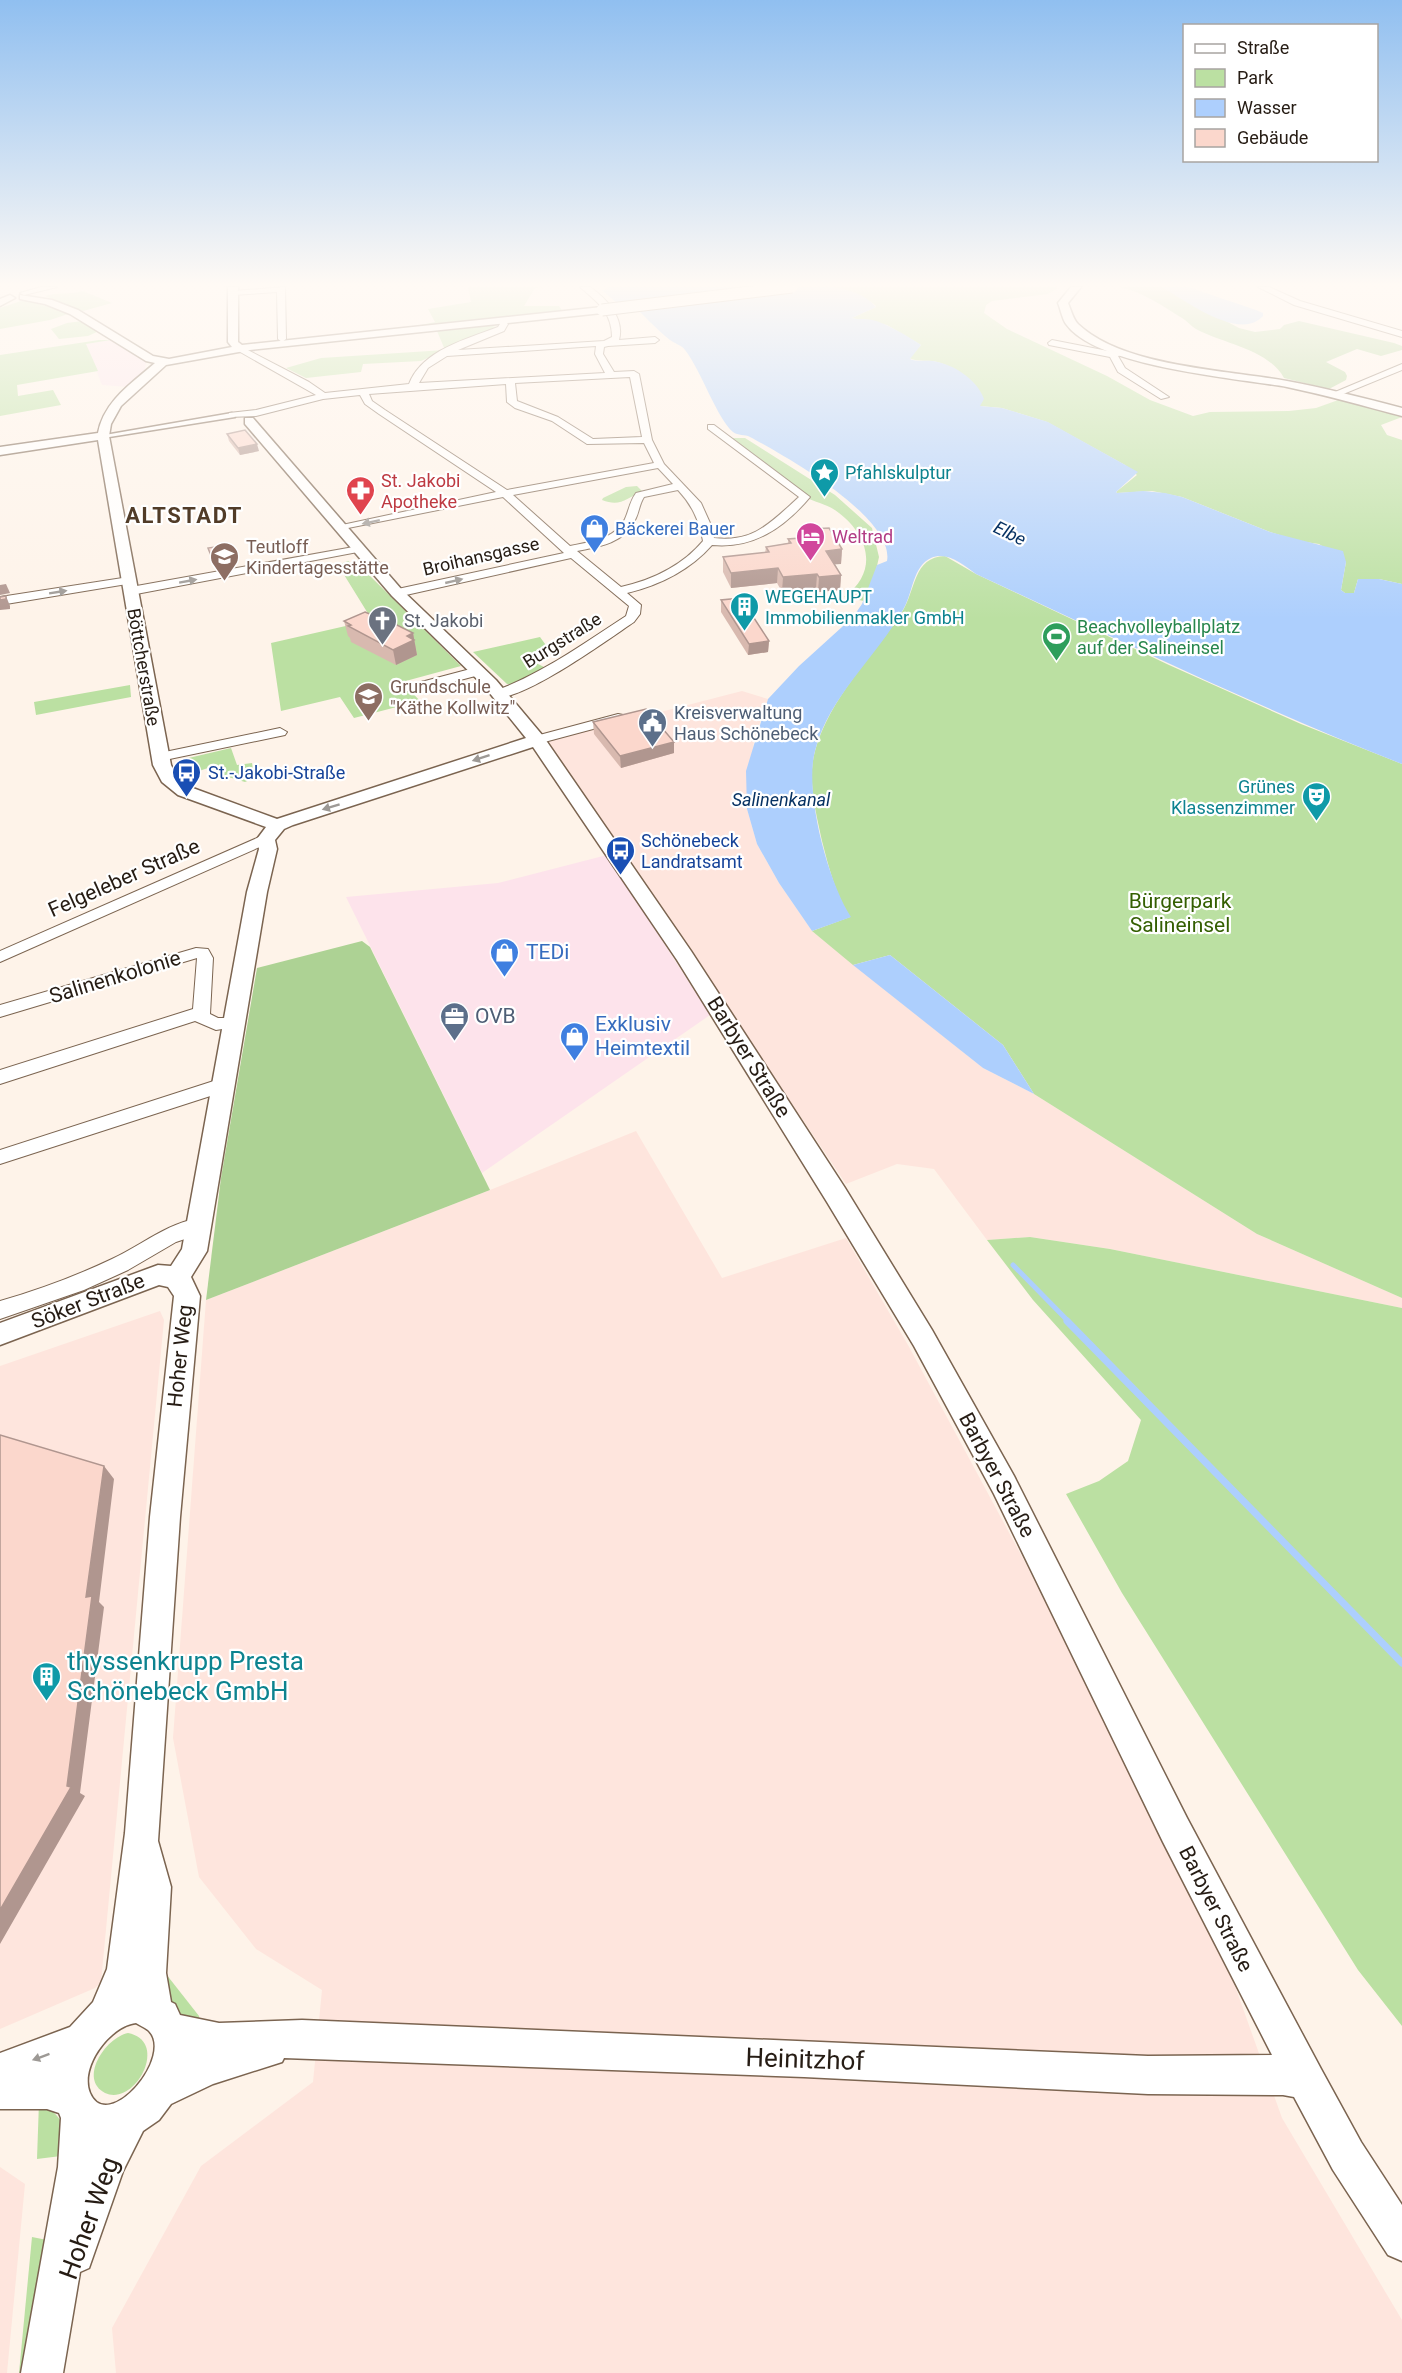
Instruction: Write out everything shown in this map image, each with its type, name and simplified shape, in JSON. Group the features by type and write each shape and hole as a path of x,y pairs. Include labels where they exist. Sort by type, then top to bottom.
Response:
{"street":[{"path":"103,436 105,423 112,409 123,398"},
{"path":"0,451 232,416 252,417 317,398"},
{"path":"366,398 368,402 382,412 505,493 571,552 620,591 651,584 688,559 709,541 742,542 759,537 805,498 711,427"},
{"path":"512,398 512,402 518,406 555,419 591,442 647,440"},
{"path":"639,398 647,440 660,465 696,502 705,523 709,541"},
{"path":"1344,398 1402,412"},
{"name":"Barbyer Straße","path":"252,417 359,549 398,593 500,694 537,740 565,778 704,986 853,1221 923,1338 1004,1485 1175,1830 1306,2083 1347,2156 1402,2241"},
{"name":"Böttcherstraße","path":"103,436 160,757 168,778 184,791 272,832"},
{"path":"342,528 505,493 660,465"},
{"name":"Broihansgasse","path":"398,593 571,552 610,540 628,524 636,499 640,495 680,486"},
{"path":"0,601 130,586 359,549"},
{"name":"Burgstraße","path":"500,694 524,685 563,664 630,619 637,608 620,591"},
{"path":"411,689 478,672"},
{"path":"537,740 626,716"},
{"path":"160,757 280,732"},
{"name":"Felgeleber Straße","path":"0,957 272,832 537,740"},
{"name":"Hoher Weg","path":"107,2013 124,1970 142,1833 165,1517 187,1296 185,1285 177,1278 194,1251 257,892 272,832"},
{"name":"Salinenkolonie","path":"0,1011 201,953 205,957 201,1017"},
{"path":"0,1077 196,1014 216,1024 235,1022"},
{"path":"0,1157 223,1085"},
{"path":"0,1310 102,1274 185,1228 199,1227"},
{"name":"Söker Straße","path":"0,1334 158,1275 177,1278"},
{"name":"Hoher Weg","path":"142,1833 153,1887 148,1973 162,2020"},
{"path":"0,2090 47,2090 77,2106 94,2123 111,2125 129,2119 146,2107 159,2090 171,2060 162,2020 139,2004 124,2006 107,2013 93,2026 81,2042 72,2071 77,2106"},
{"name":"Heinitzhof","path":"162,2020 219,2042 302,2039 1000,2067 1151,2076 1221,2076 1261,2072 1286,2075 1306,2083"},
{"name":"Heinitzhof","path":"159,2090 208,2066 302,2039"},
{"path":"0,2072 81,2042"},
{"name":"Hoher Weg","path":"42,2373 78,2167 77,2106"},
{"name":"Hoher Weg","path":"52,2319 106,2164 129,2119"}],"shaded area":[{"path":"742,691 768,699 754,740 747,809 757,844 779,883 812,931 983,1068 1034,1094 1257,1234 1402,1298 1402,1308 1110,1249 1030,1237 987,1240 934,1169 897,1164 846,1184 548,741"},
{"path":"607,855 710,1015 482,1173 346,897 498,883"},
{"path":"636,1131 722,1278 846,1238 908,1345 1026,1564 1235,1986 1282,2118 1402,2320 1402,2373 116,2373 112,2328 201,2166 313,2082 322,1990 256,1949 199,1877 173,1738 206,1300"},
{"path":"160,1311 164,1320 101,1982 95,1988 0,2029 0,1366"},
{"path":"0,2167 25,2184 7,2373 0,2373"}],"green space":[{"path":"0,398 57,398 61,405 0,416"},
{"path":"978,398 1146,398 1193,416 1210,412 1289,411 1316,408 1341,399 1402,415 1402,417 1381,425 1387,435 1402,440 1402,584 1379,579 1358,579 1354,593 1345,593 1341,590 1346,562 1319,544 1298,541 1270,532 1182,497 1152,491 1117,493 1137,475 1125,465 1047,422 1002,408 980,406"},
{"path":"727,438 745,438 835,495 872,528 879,557 869,602 844,597 855,587 866,566 863,543 849,522 835,510 805,497 786,485"},
{"path":"637,486 642,491 623,501 614,503 602,500 626,487"},
{"name":"Bürgerpark Salineinsel","path":"945,556 976,574 1169,665 1301,724 1402,764 1402,1298 1257,1234 1034,1094 1003,1045 890,955 853,965 812,931 850,917 836,890 817,819 812,773 815,751 830,714 841,696 902,612 921,568 935,558"},
{"path":"348,561 366,572 461,666 402,682 420,701 354,718 340,697 281,711 271,643 372,620 338,565"},
{"path":"540,637 548,648 526,655 546,668 511,684 507,684 473,652"},
{"path":"130,685 131,697 36,715 34,702"},
{"path":"231,748 237,765 252,763 254,778 245,782 215,773 208,768 199,771 183,771 180,760"},
{"path":"362,941 370,947 490,1190 206,1300 221,1178 257,968"},
{"path":"1030,1237 1110,1249 1402,1308 1402,2026 1358,1970 1122,1593 1066,1494 1099,1481 1128,1461 1141,1420 1033,1300 987,1240"},
{"path":"166,1974 199,2016 200,2021 186,2021 176,2010 168,1994"},
{"path":"128,2033 140,2038 146,2048 147,2059 144,2071 127,2091 116,2095 105,2093 97,2087 94,2069 103,2050 119,2036"},
{"path":"39,2102 54,2113 63,2124 69,2155 37,2159"},
{"path":"32,2237 52,2241 24,2373 19,2373"}],"water":[{"path":"711,398 983,398 980,406 1002,408 1048,422 1138,472 1117,493 1143,491 1182,497 1270,532 1343,551 1346,562 1341,590 1345,593 1354,593 1358,579 1379,579 1402,584 1402,764 1188,672 976,574 955,560 937,556 920,567 904,608 831,712 815,751 812,768 813,789 820,836 834,882 851,917 812,931 779,883 757,844 747,809 746,771 768,699 799,666 853,617 862,604 877,565 887,561 885,544 874,526 834,490 787,458 748,436 733,432 721,417"},
{"path":"890,955 1003,1045 1034,1094 983,1068 853,965"}],"building":[{"path":"245,430 257,444 238,448 227,434"},
{"path":"829,528 842,549 826,551 841,575 819,577 817,574 783,577 778,568 731,573 723,557 769,552 766,547 791,543 788,539 815,537 811,529"},
{"path":"228,545 233,555 212,558 208,548"},
{"path":"741,598 769,641 749,644 721,600"},
{"path":"365,612 375,614 413,633 407,636 414,640 393,650 348,626 351,625 344,621"},
{"path":"646,709 674,742 620,756 593,722"},
{"name":"thyssenkrupp Presta Schönebeck GmbH","path":"0,1435 104,1466 86,1597 92,1596 67,1786 71,1787 0,1910"}],"waterway":[{"path":"1013,1265 1069,1322"},
{"path":"1067,1321 1402,1663"}],"place":[{"name":"Pfahlskulptur","path":"824,498"},
{"name":"St. Jakobi Apotheke","path":"360,516"},
{"name":"Bäckerei Bauer","path":"594,554"},
{"name":"Weltrad","path":"811,562"},
{"name":"Teutloff Kindertagesstätte","path":"225,582"},
{"name":"WEGEHAUPT Immobilienmakler GmbH","path":"744,632"},
{"name":"St. Jakobi","path":"383,646"},
{"name":"Beachvolleyballplatz auf der Salineinsel","path":"1056,662"},
{"name":"Grundschule \"Käthe Kollwitz\"","path":"369,722"},
{"name":"Kreisverwaltung Haus Schönebeck","path":"653,748"},
{"name":"St.-Jakobi-Straße","path":"187,798"},
{"name":"Grünes Klassenzimmer","path":"1316,822"},
{"name":"Schönebeck Landratsamt","path":"620,876"},
{"name":"TEDi","path":"505,978"},
{"name":"OVB","path":"454,1042"},
{"name":"Exklusiv Heimtextil","path":"574,1062"},
{"name":"thyssenkrupp Presta Schönebeck GmbH","path":"46,1702"}],"district":[{"name":"ALTSTADT","path":"184,515"}],"water label":[{"name":"Elbe","path":"1010,533"},
{"name":"Salinenkanal","path":"781,799"}]}
